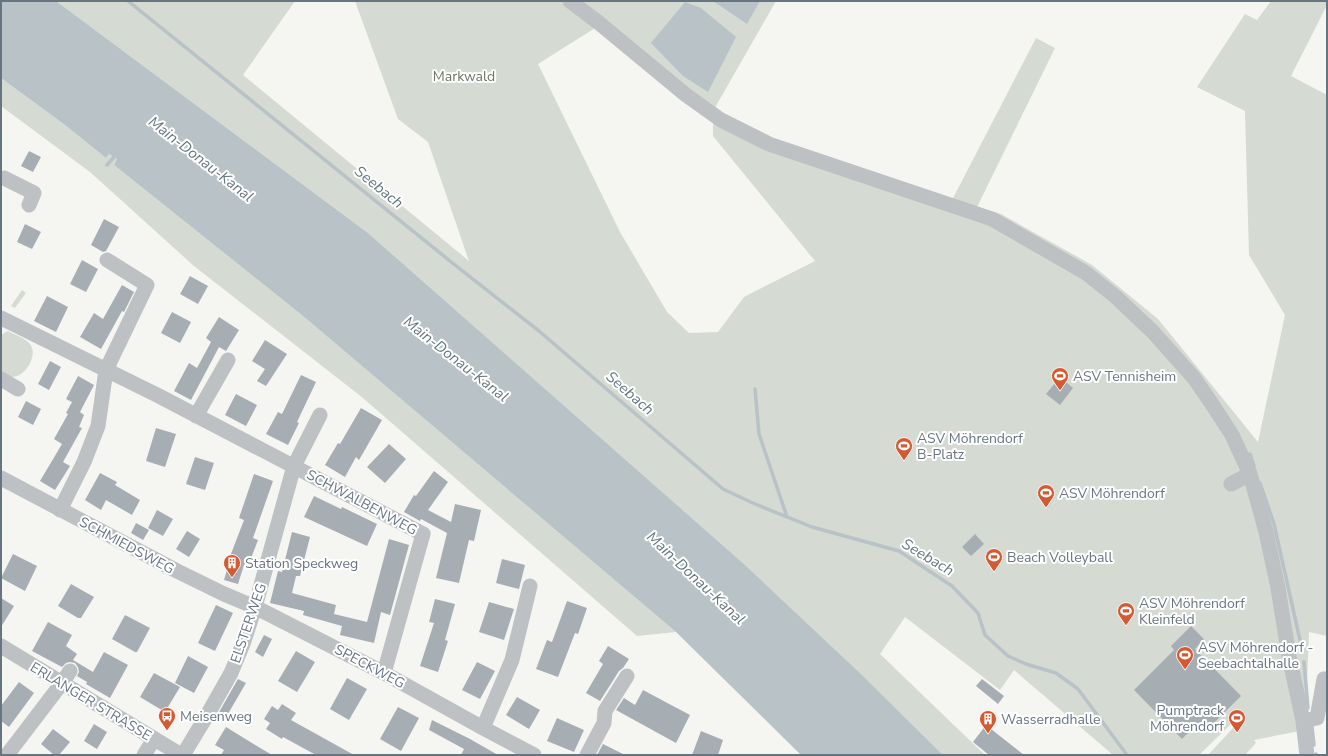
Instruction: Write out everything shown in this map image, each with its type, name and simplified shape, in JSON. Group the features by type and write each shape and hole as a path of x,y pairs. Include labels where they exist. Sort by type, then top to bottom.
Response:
{"street":[{"path":"570,1 686,95 721,120 769,144 992,219 1086,273 1116,297 1153,332 1194,378 1232,435 1250,474 1266,532 1278,588 1289,656 1303,721 1307,755"},
{"path":"2,180 34,193 29,205"},
{"path":"60,510 84,462 98,426 106,370 147,285 107,260"},
{"name":"SCHWALBENWEG","path":"1,318 294,466 423,534 384,673"},
{"path":"196,416 228,360"},
{"path":"1,379 18,389"},
{"name":"ELSTERWEG","path":"182,755 231,673 243,644 255,607 294,466 320,415"},
{"path":"1231,484 1250,474"},
{"name":"SCHMIEDSWEG","path":"1,478 177,571 255,607"},
{"path":"483,728 512,660 530,586"},
{"name":"SPECKWEG","path":"255,607 384,673 483,728 510,749 534,755"},
{"name":"ERLANGER STRASSE","path":"1,646 66,677 154,739 182,755"},
{"path":"587,755 604,723 605,711 627,676"},
{"path":"7,755 66,677"},
{"path":"1303,721 1317,718 1324,679"},
{"path":"144,755 154,739"}],"green space":[{"name":"Markwald","path":"56,1 295,1 243,75 469,261 428,142 398,119 355,1 776,1 713,111 789,146 951,202 1036,38 1055,48 977,207 1001,214 1092,265 1158,319 1258,442 1285,315 1249,255 1245,111 1197,87 1245,14 1257,20 1271,1 1327,1 1327,5 1291,76 1327,95 1327,636 1309,632 1305,730 1254,740 1256,743 1245,755 1208,755 1234,727 1233,722 1199,755 1113,755 1014,670 1000,690 905,617 880,654 985,755 943,755 860,673 744,564 368,233","holes":["603,23 713,111 713,136 815,261 744,297 718,332 689,333 667,312 620,232 538,64"]},
{"path":"1,78 65,125 106,158 109,154 117,159 114,165 303,316 676,632 637,636 363,398 194,266 90,172 1,106"},
{"path":"22,290 26,293 15,308 11,306"},
{"path":"8,331 30,344 33,353 28,367 21,374 15,377 1,375 1,335"}],"water":[{"name":"Main-Donau-Kanal","path":"1,1 56,1 368,233 744,564 860,673 943,755 801,755 676,632 303,316 114,165 117,159 109,154 106,158 65,125 1,78"},
{"path":"713,1 760,1 747,24"},
{"path":"685,2 701,8 736,37 708,92 683,76 651,43"}],"building":[{"path":"29,151 41,157 33,172 21,166"},
{"path":"104,219 119,227 106,251 103,252 91,245"},
{"path":"25,224 41,232 32,249 17,242"},
{"path":"82,260 98,269 86,292 70,284"},
{"path":"190,276 208,286 198,304 180,294"},
{"path":"122,285 134,292 124,312 122,311 101,349 80,337 94,313 103,319"},
{"path":"47,296 68,307 56,332 34,321"},
{"path":"172,312 191,322 180,343 161,333"},
{"path":"219,317 239,330 226,351 219,347 191,400 174,391 189,363 197,368 211,342 206,338"},
{"path":"265,340 287,354 266,386 257,381 265,369 252,361"},
{"path":"50,361 61,367 49,390 38,384"},
{"path":"301,375 316,382 288,445 266,434 278,412 282,414"},
{"path":"78,376 94,385 80,412 84,415 79,427 82,428 63,462 70,466 55,490 40,481 62,444 54,439 68,414 66,413 72,402 66,399"},
{"name":"ASV Tennisheim","path":"1060,377 1073,388 1060,405 1046,394"},
{"path":"236,394 257,405 246,426 225,415"},
{"path":"26,401 41,409 33,425 18,417"},
{"path":"361,408 382,420 359,460 356,457 345,477 325,465 338,443 340,444"},
{"path":"156,428 176,434 165,467 146,461"},
{"path":"389,444 406,459 385,483 367,467"},
{"path":"195,457 214,463 205,490 186,484"},
{"path":"434,471 448,482 428,510 451,522 455,504 481,510 474,541 469,540 459,583 436,578 447,533 404,512 414,495 416,496"},
{"path":"100,473 117,482 115,485 140,500 132,515 106,500 101,510 85,500"},
{"path":"254,474 273,481 253,538 258,540 248,566 244,565 238,584 224,580 229,559 244,520 239,518"},
{"path":"314,496 341,509 342,507 377,524 367,546 304,517"},
{"path":"157,510 173,519 163,536 148,528"},
{"path":"136,523 149,530 143,540 131,533"},
{"path":"187,531 200,539 189,557 176,549"},
{"path":"292,532 310,537 300,576 296,576 292,593 336,605 334,614 367,622 389,539 409,545 390,615 381,612 374,643 340,635 342,626 303,615 304,611 270,603 278,571 282,572"},
{"path":"975,534 984,544 971,556 962,547"},
{"path":"13,554 37,566 25,591 1,578"},
{"path":"502,559 525,565 519,589 496,583"},
{"path":"71,584 94,597 81,618 78,618 58,606"},
{"path":"1,598 14,606 1,627"},
{"path":"435,599 455,604 445,640 448,641 438,672 420,666 434,623 429,622"},
{"path":"567,601 587,608 578,634 575,633 558,677 536,669 547,640 552,642"},
{"path":"489,602 514,609 504,640 479,632"},
{"path":"216,605 233,613 215,651 198,643"},
{"path":"125,615 150,628 137,652 112,639"},
{"path":"48,622 72,635 66,646 77,654 73,660 93,672 104,652 128,665 110,698 86,684 87,682 77,676 79,672 75,663 66,663 62,667 32,651"},
{"name":"ASV Möhrendorf - Seebachtalhalle","path":"1191,626 1204,639 1195,649 1241,696 1206,731 1198,723 1182,739 1134,690 1174,650 1171,646"},
{"path":"264,635 272,639 263,657 255,652"},
{"path":"608,646 629,659 619,671 600,701 586,693 603,664 599,661"},
{"path":"296,651 315,662 297,692 278,681"},
{"path":"188,656 208,667 194,693 175,683"},
{"path":"477,662 495,671 480,699 462,690"},
{"path":"154,673 180,687 165,712 140,697"},
{"path":"347,678 367,689 349,720 330,709"},
{"path":"238,679 246,683 225,719 218,714"},
{"path":"982,679 1004,696 998,704 976,686"},
{"path":"19,682 34,693 9,727 1,721 1,706"},
{"path":"643,690 690,715 676,743 616,710 624,698 635,705"},
{"path":"517,697 540,710 529,729 506,715"},
{"path":"282,704 296,713 291,720 354,755 316,755 283,737 282,739 266,729 270,723 264,719 272,706 278,710"},
{"path":"398,707 419,718 401,751 380,739"},
{"path":"557,718 584,730 574,752 547,741"},
{"path":"432,720 498,755 461,755 464,749 429,730"},
{"path":"94,724 107,732 97,749 84,741"},
{"name":"Wasserradhalle","path":"986,725 1024,755 989,755 973,742"},
{"path":"226,727 272,755 221,755 224,750 215,745"},
{"path":"53,729 70,742 59,755 54,755 41,744"},
{"path":"701,731 723,740 718,755 692,755"},
{"path":"603,744 625,755 597,755"}],"waterway":[{"name":"Seebach","path":"128,1 539,331 723,489 755,504 812,527 899,551 952,586 978,613 985,635 1008,656 1026,664 1056,673 1078,689 1127,755"},
{"path":"107,165 114,157"},
{"path":"755,389 759,434 787,517"},
{"path":"1250,454 1254,466"},
{"path":"1260,483 1274,524 1302,649"},
{"path":"1304,662 1308,708"},
{"path":"1312,727 1314,745"}],"place":[{"name":"ASV Tennisheim","path":"1060,391"},
{"name":"ASV Möhrendorf B-Platz","path":"904,461"},
{"name":"ASV Möhrendorf","path":"1046,508"},
{"name":"Beach Volleyball","path":"994,572"},
{"name":"Station Speckweg","path":"232,578"},
{"name":"ASV Möhrendorf Kleinfeld","path":"1126,626"},
{"name":"ASV Möhrendorf - Seebachtalhalle","path":"1185,670"},
{"name":"Meisenweg","path":"167,731"},
{"name":"Pumptrack Möhrendorf","path":"1237,733"},
{"name":"Wasserradhalle","path":"988,734"}]}
